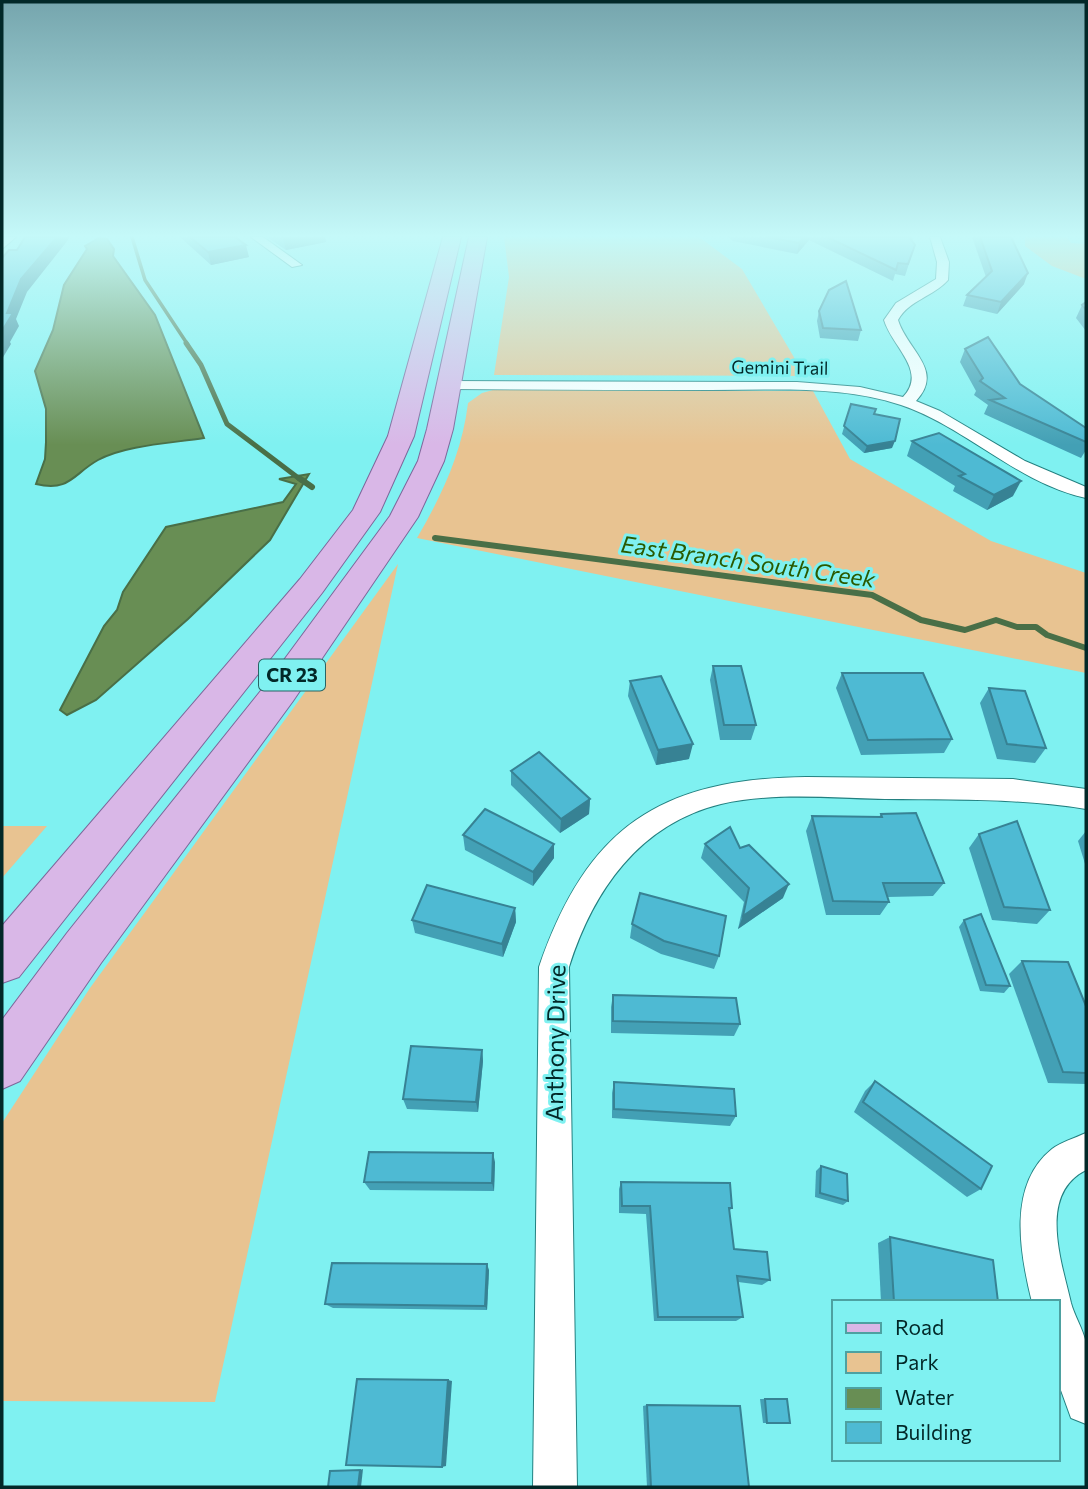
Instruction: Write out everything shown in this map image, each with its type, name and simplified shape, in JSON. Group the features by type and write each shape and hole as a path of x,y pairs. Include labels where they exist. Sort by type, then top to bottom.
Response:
{"main road":[{"name":"CR 23","path":"2,961 303,595 366,512 401,436 434,306"},
{"name":"CR 23","path":"2,1063 84,948 280,692 391,538 431,461 464,306"}],"street":[{"path":"901,306 891,320 898,340 916,362 921,374 916,392 905,402"},
{"name":"Gemini Trail","path":"449,385 815,387 860,391 905,402 948,420 1019,466 1086,493"},
{"name":"Anthony Drive","path":"555,1487 554,967 562,940 581,896 605,862 634,835 679,808 722,794 745,791 1000,789 1086,799"},
{"path":"1052,1300 1037,1230 1040,1202 1059,1166 1086,1151"},
{"path":"1060,1326 1086,1403"}],"green space":[{"path":"504,306 764,306 805,376 494,375"},
{"path":"493,390 813,391 850,459 991,541 1086,573 1086,673 417,538 450,473 461,439 468,403 482,393"},
{"path":"398,564 215,1402 2,1401 2,1123 90,988"},
{"path":"2,826 47,826 2,878"}],"water":[{"path":"59,306 149,306 155,315 204,438 122,451 98,460 64,484 36,484 45,459 46,409 35,371 53,330"},
{"path":"309,474 270,540 188,619 96,700 67,715 60,710 104,626 117,610 123,592 166,527 283,502 296,484 279,479"}],"building":[{"path":"2,306 10,306 7,313 13,313 2,331"},
{"path":"821,306 854,306 861,330 823,328 819,311"},
{"path":"988,337 1020,384 1086,428 1086,442 990,400 1005,398 980,381 983,378 965,349"},
{"path":"851,404 876,409 874,414 900,419 895,441 867,446 844,426"},
{"path":"939,433 1021,481 994,495 959,476 965,474 912,441"},
{"path":"713,666 741,666 756,725 724,725"},
{"path":"842,673 923,673 952,739 868,740"},
{"path":"661,676 693,744 658,750 630,681"},
{"path":"989,688 1025,691 1046,748 1007,744"},
{"path":"539,752 590,799 561,819 511,771"},
{"path":"485,809 554,844 533,872 463,835"},
{"path":"916,813 944,883 883,883 889,902 833,901 812,816 882,817 881,814"},
{"path":"1017,821 1050,910 1004,907 979,834"},
{"path":"730,827 740,848 749,845 789,884 743,916 749,888 705,844"},
{"path":"427,885 515,908 502,944 412,920"},
{"path":"640,893 726,916 719,956 664,941 632,924"},
{"path":"981,914 1010,986 986,985 964,920"},
{"path":"1022,961 1068,962 1086,1006 1086,1073 1063,1072"},
{"path":"613,995 736,998 740,1024 613,1021"},
{"path":"411,1046 482,1050 476,1102 403,1099"},
{"path":"875,1081 992,1166 981,1189 863,1102"},
{"path":"614,1082 734,1089 736,1116 614,1109"},
{"path":"369,1152 493,1153 492,1183 364,1182"},
{"path":"821,1166 847,1174 848,1201 820,1193"},
{"path":"621,1182 730,1183 732,1208 729,1208 734,1249 767,1252 770,1280 737,1276 743,1317 658,1317 650,1206 622,1206"},
{"path":"890,1237 993,1260 998,1300 894,1300"},
{"path":"332,1263 487,1264 485,1306 325,1304"},
{"path":"357,1379 448,1380 442,1467 346,1465"},
{"path":"765,1399 787,1399 790,1423 767,1423"},
{"path":"647,1405 740,1406 749,1487 651,1487"},
{"path":"360,1470 358,1487 328,1487 330,1471"}],"waterway":[{"name":"East Branch South Creek","path":"163,306 188,345"},
{"name":"East Branch South Creek","path":"186,343 201,365 227,424 301,480"},
{"name":"East Branch South Creek","path":"299,478 312,487"},
{"name":"East Branch South Creek","path":"435,538 872,595 921,620 965,630 996,620 1017,627 1036,627 1047,635 1086,648"}]}
